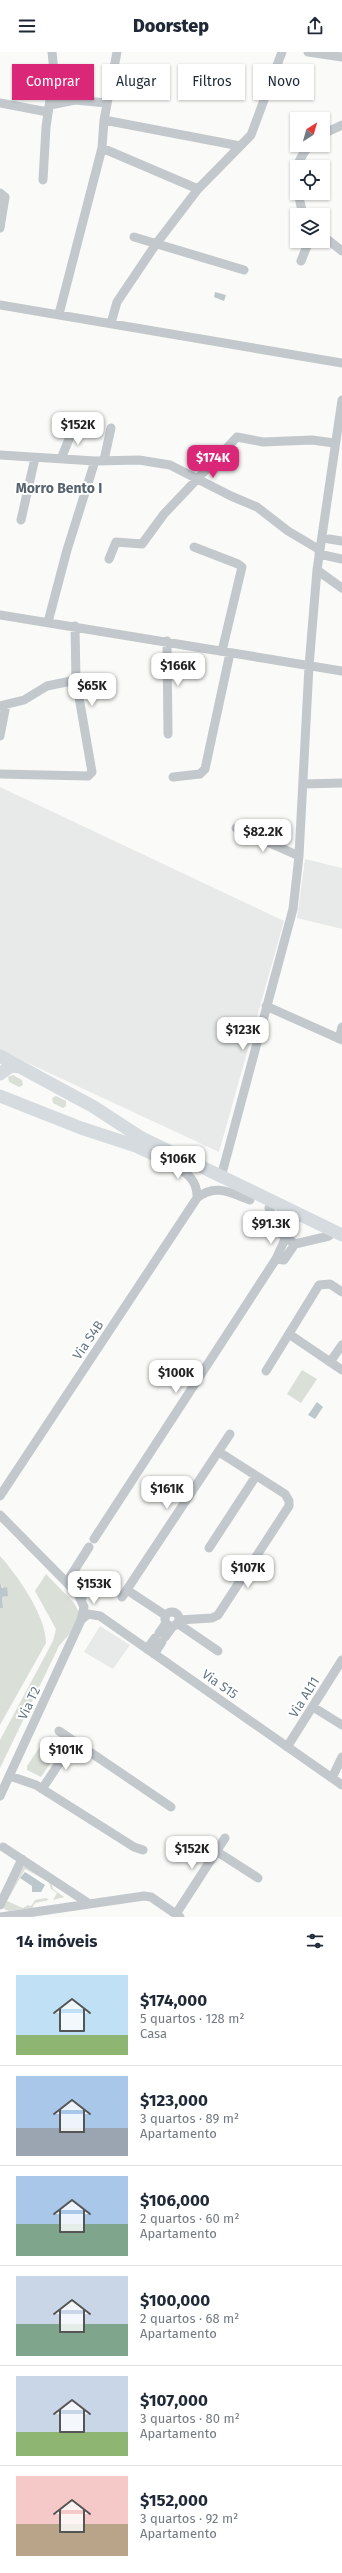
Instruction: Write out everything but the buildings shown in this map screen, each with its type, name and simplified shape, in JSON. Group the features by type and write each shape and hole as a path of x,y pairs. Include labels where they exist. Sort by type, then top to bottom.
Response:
{"highway":[{"path":"0,1056 94,1108 140,1137 335,1235 342,1242"},
{"path":"0,1074 11,1066 22,1067"},
{"path":"3,1096 87,1130 136,1146 250,1200 335,1235"}],"street":[{"path":"43,180 49,108 54,72 52,52"},
{"path":"59,314 102,148 104,120 117,52"},
{"path":"111,323 118,302 156,244 198,189 251,135 282,52"},
{"path":"308,52 342,57"},
{"path":"0,103 49,108 75,100 107,103"},
{"path":"104,120 240,146"},
{"path":"330,131 342,125"},
{"path":"102,148 198,189"},
{"path":"0,193 5,197 0,228"},
{"path":"134,238 244,270"},
{"path":"330,242 342,251"},
{"path":"301,261 306,248"},
{"path":"0,305 342,363"},
{"path":"221,1177 293,909 299,856 309,666 317,570 334,443 342,400"},
{"path":"61,459 75,424"},
{"path":"48,622 67,550 111,428"},
{"path":"109,559 116,542 142,544 164,514 237,437 263,442 312,440 334,443"},
{"path":"0,455 100,461 139,460 170,465 231,496 257,507 288,531 319,552 342,559"},
{"path":"21,520 35,458"},
{"path":"329,539 342,541"},
{"path":"173,777 202,773 205,769 242,567 238,564 194,547"},
{"path":"317,570 342,588"},
{"path":"0,615 167,641 342,671"},
{"path":"0,774 91,775 93,770 76,680 74,626"},
{"path":"167,641 168,734"},
{"path":"0,736 3,705 24,700 47,686 76,680"},
{"path":"303,784 342,783"},
{"path":"236,828 299,856"},
{"path":"266,1006 341,1039 342,1027"},
{"path":"167,1161 194,1180 197,1185 197,1198"},
{"path":"197,1198 207,1191 219,1189 250,1200"},
{"name":"Via S4B","path":"0,1496 197,1198"},
{"path":"269,1208 280,1234 285,1239 296,1244 335,1235"},
{"path":"67,1582 276,1259 285,1239"},
{"path":"276,1259 284,1260 296,1244"},
{"path":"266,1371 319,1284 330,1284 342,1292"},
{"path":"289,1334 342,1370"},
{"path":"330,1362 342,1345"},
{"path":"218,1651 124,1594 230,1434"},
{"path":"150,1651 172,1622 212,1618 218,1615 288,1508 289,1501 287,1496 219,1452"},
{"path":"210,1548 256,1476"},
{"path":"0,1515 100,1616"},
{"path":"78,1594 84,1607 82,1620"},
{"path":"82,1620 88,1614 100,1616"},
{"name":"Via S15","path":"100,1616 342,1785"},
{"name":"Via T2","path":"0,1796 82,1620"},
{"name":"Via AL11","path":"287,1747 342,1660"},
{"path":"313,1707 342,1725"},
{"path":"59,1732 171,1807"},
{"path":"42,1789 74,1741"},
{"path":"332,1778 342,1757"},
{"path":"10,1776 30,1782 134,1847 144,1850"},
{"path":"0,1917 88,1903 147,1896 178,1915 225,1838"},
{"path":"3,1846 88,1903"},
{"path":"216,1851 258,1878"},
{"path":"0,1905 22,1859"}],"shaded area":[{"path":"215,292 226,295 224,301 214,297"},
{"path":"0,787 284,921 219,1152 0,1050"},
{"path":"305,859 342,868 342,929 297,918"},
{"path":"13,1075 22,1080 23,1085 19,1087 9,1082 8,1077"},
{"path":"56,1096 66,1101 66,1106 63,1108 53,1103 52,1098"},
{"path":"302,1370 317,1379 301,1403 287,1394"},
{"path":"317,1402 323,1407 315,1419 308,1415"},
{"path":"0,1556 15,1574 30,1597 45,1632 46,1643 0,1725 0,1608 3,1608 2,1597 7,1596 0,1582"},
{"path":"46,1574 74,1603 80,1614 73,1630 59,1646 0,1768 0,1740 53,1641 56,1629 35,1591"},
{"path":"0,1582 2,1588 7,1587 8,1596 2,1597 3,1608 0,1608"},
{"path":"100,1626 130,1645 113,1669 84,1652"},
{"path":"46,1741 59,1750 41,1777 27,1770 27,1766 43,1742"},
{"path":"24,1866 51,1882 53,1889 64,1897 53,1900 57,1893 51,1889 49,1882 25,1869 7,1901 23,1908 28,1905 31,1906 35,1900 46,1898 49,1900 35,1903 32,1908 9,1911 4,1909 3,1907"},
{"path":"25,1872 45,1885 41,1892 32,1892 32,1886 20,1878"}],"district":[{"name":"Morro Bento I","path":"59,488"}]}
